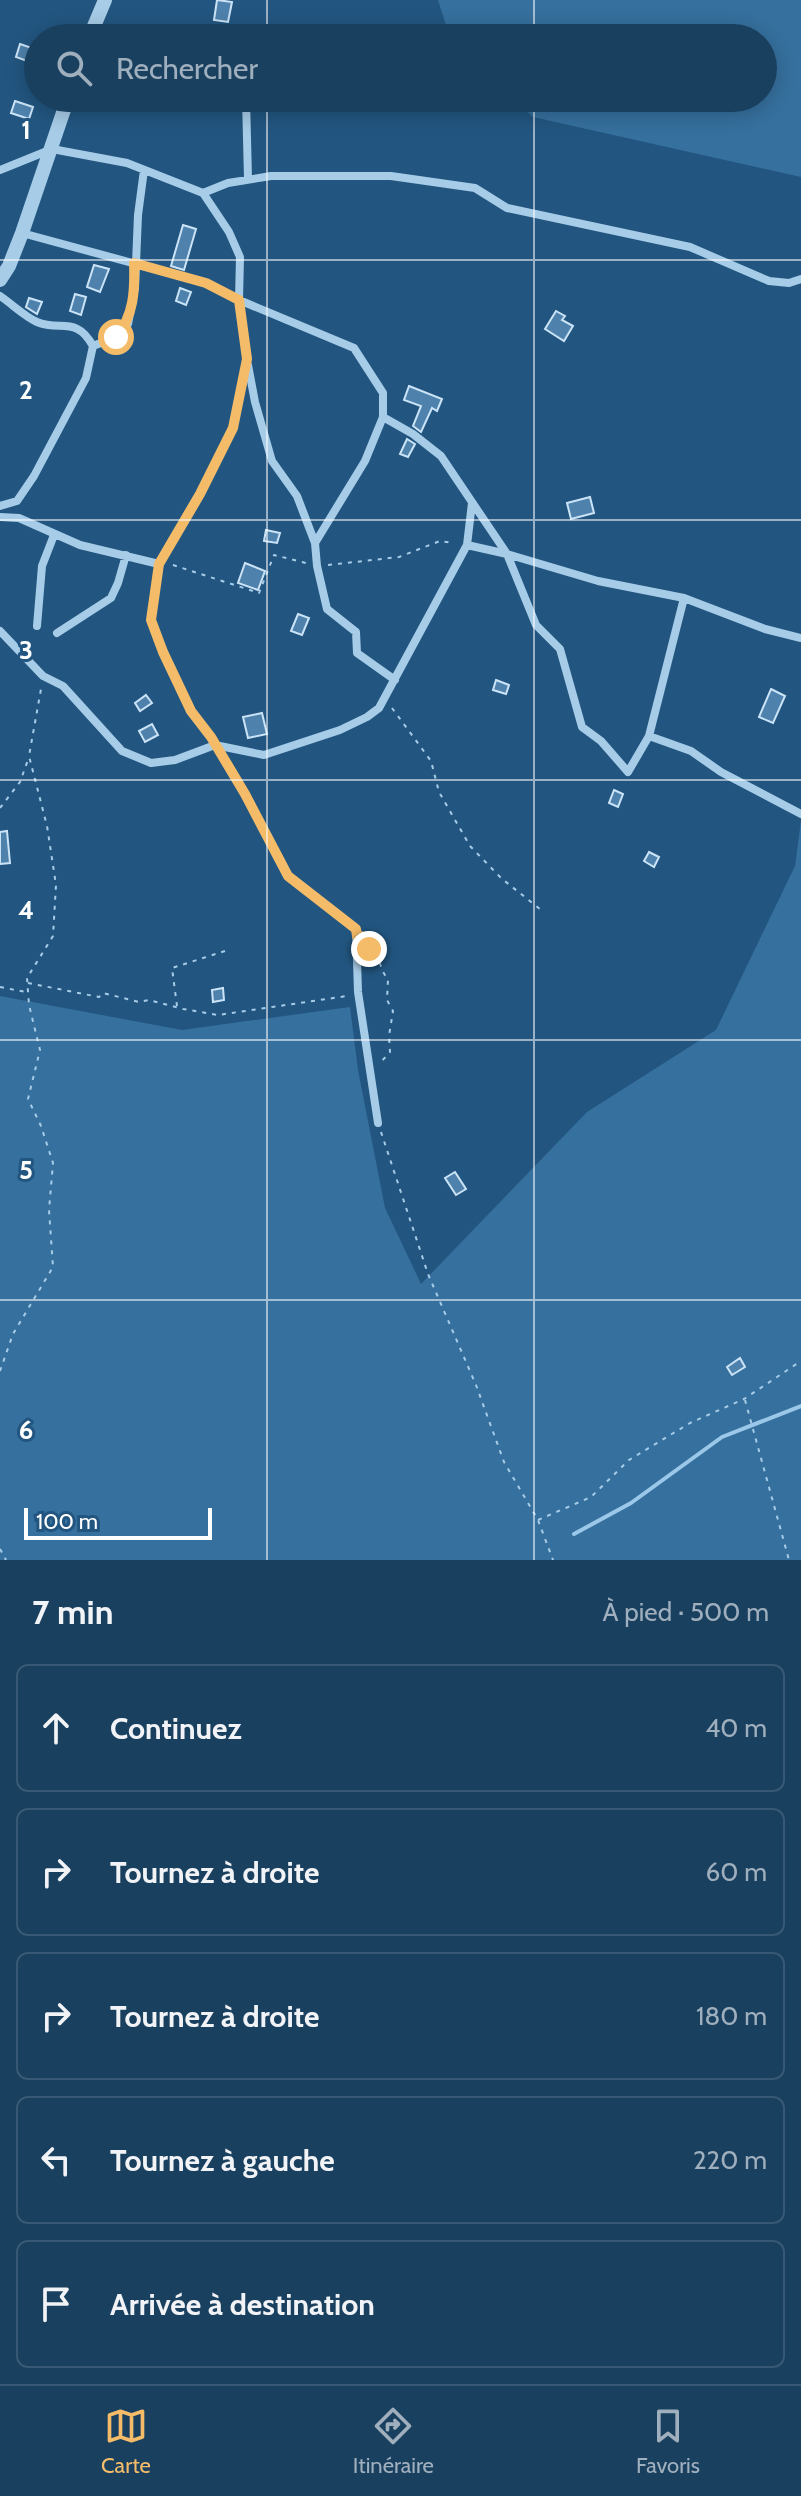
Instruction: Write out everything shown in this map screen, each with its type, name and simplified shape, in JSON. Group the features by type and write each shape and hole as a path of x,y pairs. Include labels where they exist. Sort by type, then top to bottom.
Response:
{"street":[{"path":"95,24 105,0"},
{"path":"0,280 22,233 64,112"},
{"path":"246,112 248,179"},
{"path":"0,170 52,149 127,163 203,193 229,232 240,257 239,300 255,402 272,461 297,496 315,543 327,609 356,632 357,653 395,680"},
{"path":"93,346 116,337 128,324 135,288 134,263 144,170"},
{"path":"203,193 228,183 271,176 391,176 475,188 507,208 690,247 769,281 801,288"},
{"path":"22,233 206,283 354,348 383,393 383,417 365,461 315,543"},
{"path":"789,283 801,279"},
{"path":"0,296 39,323 65,324 86,334 93,346 86,378 34,476 17,501 0,506"},
{"path":"247,359 233,428 200,494 159,564 151,620 191,711 245,794 288,876 356,929 358,998 378,1123"},
{"path":"383,417 413,434 441,456 507,554 536,625 560,649 582,727 601,741 628,772 649,736 684,598"},
{"path":"0,631 43,676 63,686 122,751 151,763 175,760 215,745 264,755 340,730 379,708 467,545 472,503"},
{"path":"0,517 19,518 80,545 159,564"},
{"path":"37,626 42,566 54,535"},
{"path":"467,545 598,581 684,598 765,629 801,638"},
{"path":"57,633 111,598 126,555"},
{"path":"649,736 691,751 721,772 801,814"}],"path":[{"path":"0,808 20,782 29,756 43,676"},
{"path":"385,697 431,761 439,792 470,846 501,878 541,910"},
{"path":"0,1371 13,1334 53,1267 49,1210 53,1163 28,1099 40,1050 27,978 53,936 56,885 47,826 29,756"},
{"path":"357,936 361,936 381,961 383,974 388,979 387,1000 393,1011 390,1052 370,1081"},
{"path":"177,1008 172,968 228,950"},
{"path":"27,983 99,997 103,993 139,1002 149,1000 218,1015 350,995 358,998"},
{"path":"0,987 28,992"},
{"path":"378,1123 428,1274 476,1385 504,1462 538,1520 553,1560"},
{"path":"538,1520 591,1497 629,1460 690,1423 744,1399 801,1361"},
{"path":"744,1399 789,1560"},
{"path":"0,1549 6,1560"}],"shaded area":[{"path":"438,0 801,0 801,177 533,117 527,112 777,112 777,24 446,24"},
{"path":"801,821 801,1560 0,1560 0,996 182,1030 350,1007 358,1070 385,1208 421,1284 587,1112 716,1030 795,866"}],"building":[{"path":"217,0 232,2 228,22 214,20"},
{"path":"20,44 24,45 24,60 16,57"},
{"path":"15,101 24,104 24,112 31,112 29,119 11,113"},
{"path":"183,225 196,229 184,270 171,266"},
{"path":"94,265 109,269 100,292 87,287"},
{"path":"180,288 191,292 186,305 176,301"},
{"path":"75,294 86,297 81,315 70,311"},
{"path":"29,298 42,302 37,314 26,307"},
{"path":"556,311 565,316 562,320 573,326 564,341 545,329"},
{"path":"409,386 442,399 437,411 432,408 421,432 413,426 421,406 404,400"},
{"path":"407,439 415,444 408,457 400,454"},
{"path":"590,497 594,513 571,519 567,503"},
{"path":"266,530 280,533 277,543 264,541"},
{"path":"245,563 265,571 258,590 238,583"},
{"path":"298,614 309,618 302,635 291,631"},
{"path":"496,680 509,685 506,694 493,690"},
{"path":"771,689 785,696 773,723 759,717"},
{"path":"146,695 152,703 140,711 135,703"},
{"path":"262,713 267,734 248,738 243,717"},
{"path":"152,724 158,735 145,742 139,731"},
{"path":"614,790 623,794 618,807 609,803"},
{"path":"7,831 10,863 0,864 0,832"},
{"path":"649,852 659,857 654,867 644,861"},
{"path":"223,988 224,1000 213,1002 212,990"},
{"path":"455,1172 466,1189 456,1195 445,1178"},
{"path":"740,1358 745,1367 732,1375 727,1367"}],"waterway":[{"path":"574,1534 631,1503 722,1437 801,1406"}],"route":[{"path":"116,337 128,324 135,288 134,263 206,283 239,300 247,359 233,428 200,494 159,564 151,620 191,711 211,737 245,794 288,876 356,929 357,936 361,936 369,949"}]}
